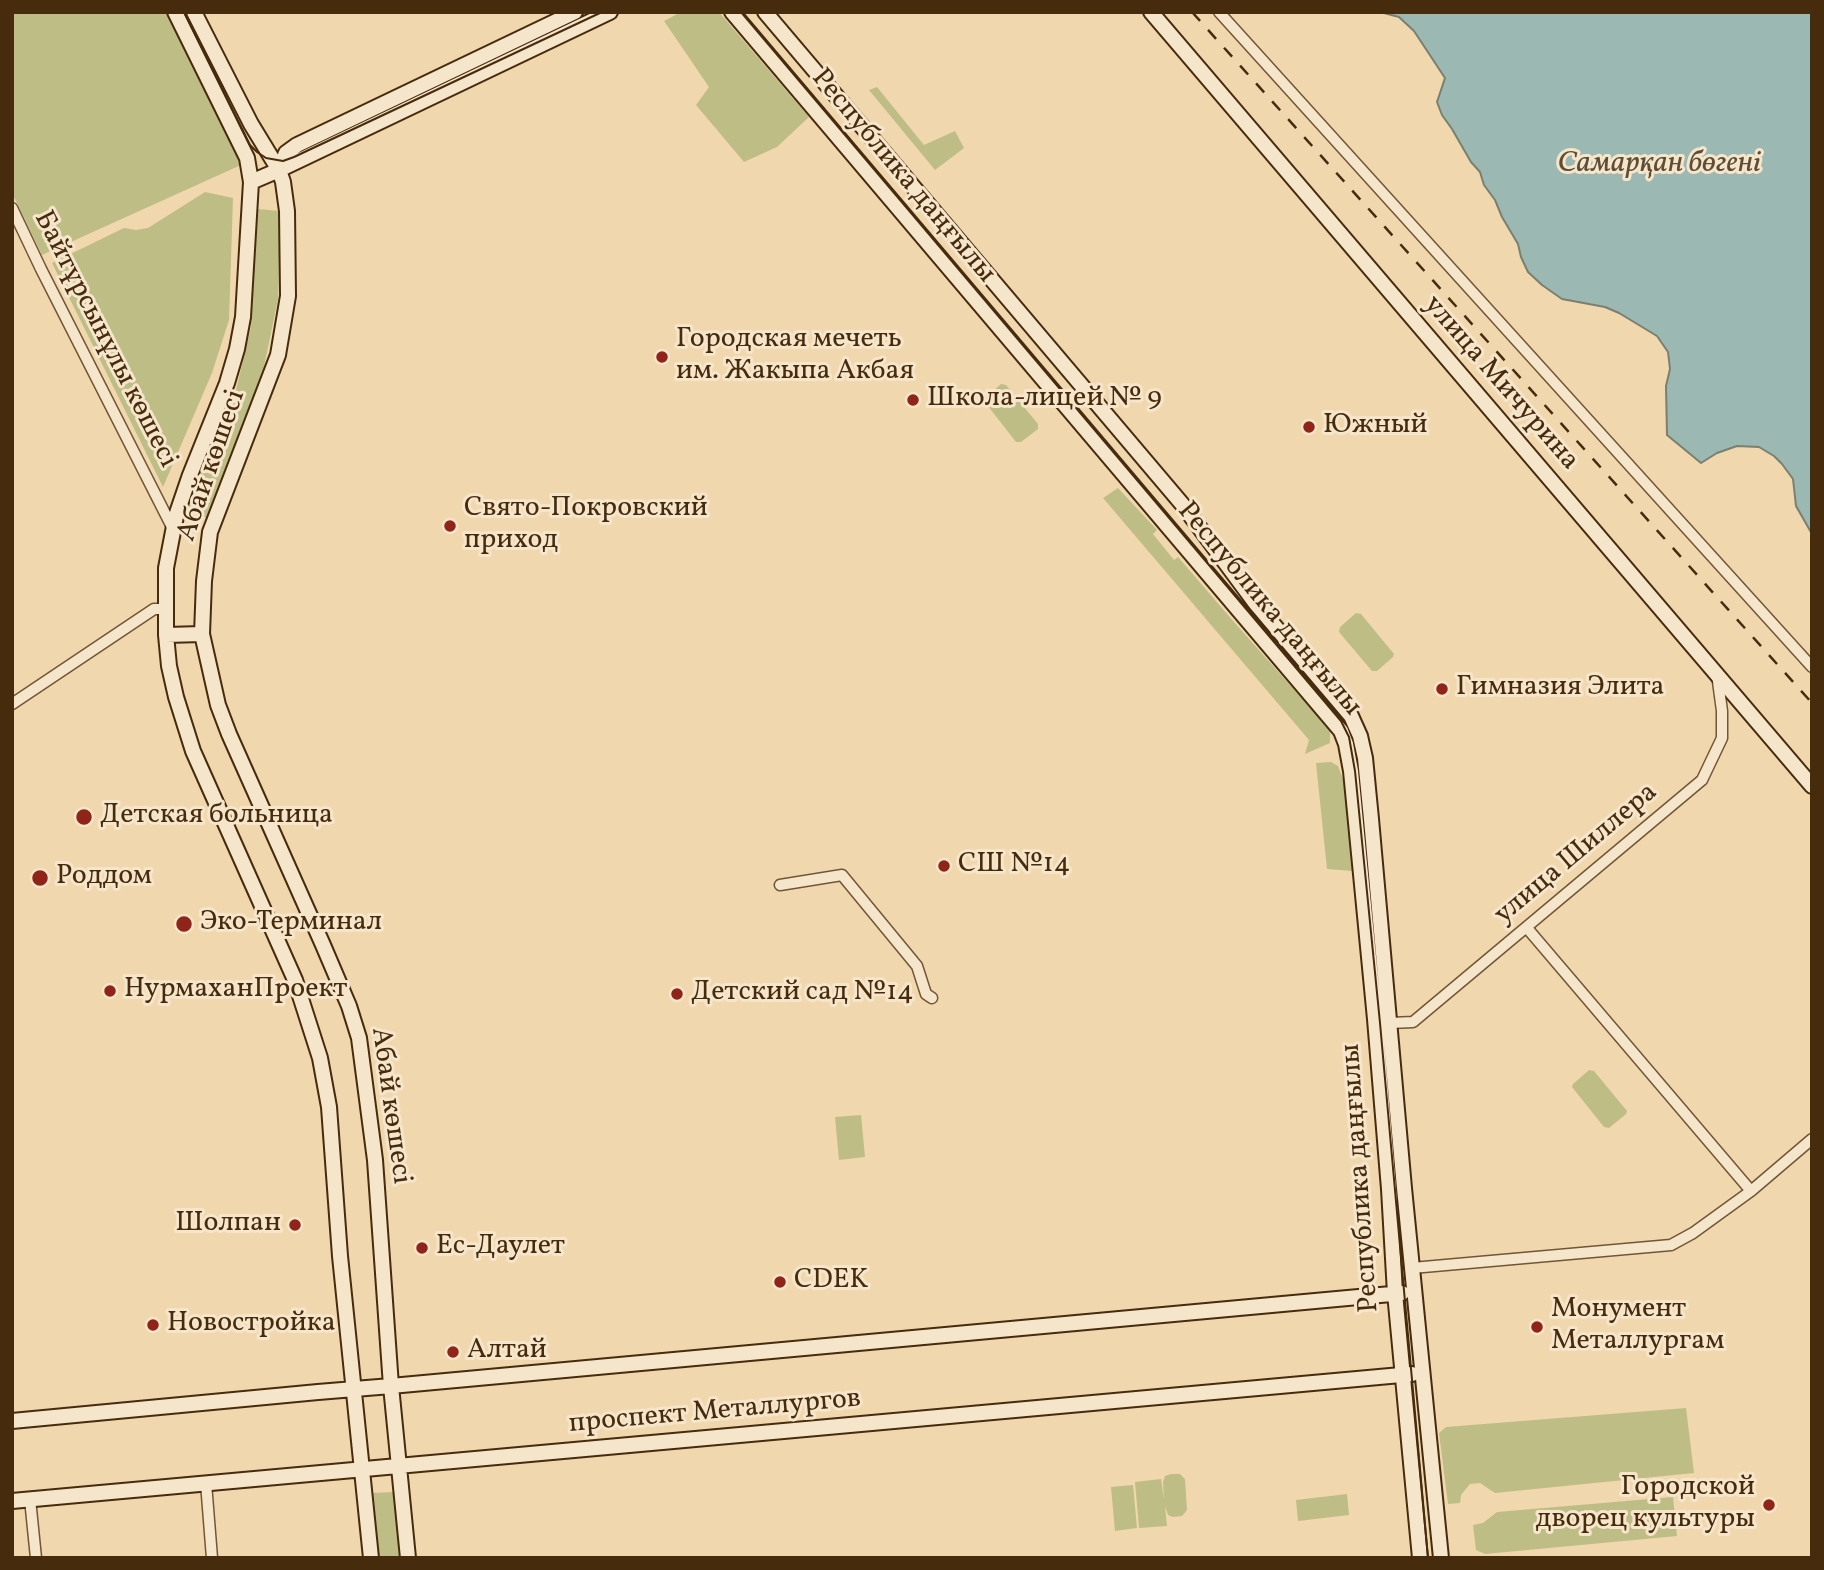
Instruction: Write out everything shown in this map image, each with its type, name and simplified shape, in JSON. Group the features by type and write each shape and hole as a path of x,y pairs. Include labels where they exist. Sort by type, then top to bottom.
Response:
{"main road":[{"name":"Абай көшесі","path":"175,12 247,158 251,182 243,317 237,349 227,383 176,516 166,568 166,635 171,677 193,751 295,980 320,1058 329,1107 352,1389 371,1558"},
{"name":"Абай көшесі","path":"194,12 251,124 279,170 287,208 288,296 278,355 210,532 204,580 202,634 218,705 229,734 323,945 349,1006 359,1038 375,1160 391,1386 408,1558"},
{"path":"251,182 279,170 300,152 575,12"},
{"path":"262,142 275,149 300,152 610,12"},
{"name":"Республика даңғылы","path":"732,12 1340,731 1346,744 1351,771 1375,1019 1395,1293 1420,1558"},
{"name":"Республика даңғылы","path":"765,12 1182,504 1256,604 1351,716 1360,736 1365,758 1441,1558"},
{"name":"улица Мичурина","path":"1152,12 1812,786"},
{"path":"287,208 293,170 300,152"},
{"path":"166,635 202,634"},
{"name":"проспект Металлургов","path":"12,1421 1414,1292"},
{"name":"проспект Металлургов","path":"12,1501 1422,1374"}],"street":[{"path":"1219,12 1812,667"},
{"name":"Байтұрсынұлы көшесі","path":"12,208 173,529"},
{"path":"12,704 154,609 166,609"},
{"name":"улица Шиллера","path":"1390,1023 1413,1022 1702,780 1722,737 1723,711 1717,674"},
{"path":"780,885 842,875 917,966 926,994 932,998"},
{"path":"1527,928 1751,1191"},
{"path":"1412,1268 1671,1245 1693,1233 1751,1191 1812,1139"},
{"path":"206,1483 212,1558"},
{"path":"30,1499 36,1558"}],"shaded area":[{"path":"12,12 165,12 241,165 42,255 12,193"},
{"path":"681,12 719,12 809,117 777,147 744,162 696,105 709,87 664,21"},
{"path":"877,87 924,145 955,131 964,148 935,170 869,90"},
{"path":"205,192 233,198 229,320 212,373 163,487 52,263 124,228 148,228"},
{"path":"257,209 280,211 278,299 261,381 209,519 196,513 183,516 236,390 251,327"},
{"path":"1001,384 1006,385 1038,424 1038,429 1021,442 1016,442 984,401"},
{"path":"1118,488 1157,530 1153,534 1174,560 1178,557 1330,730 1330,743 1305,754 1309,740 1103,498"},
{"path":"1356,613 1361,614 1394,654 1377,671 1372,671 1339,632 1340,627"},
{"path":"1331,762 1338,766 1346,787 1353,871 1327,869 1316,763"},
{"path":"1589,1070 1594,1071 1627,1111 1609,1128 1604,1127 1572,1087"},
{"path":"861,1115 865,1157 839,1160 835,1117"},
{"path":"1686,1408 1694,1473 1495,1493 1480,1483 1470,1484 1461,1495 1460,1503 1448,1504 1439,1433 1446,1427"},
{"path":"1180,1474 1185,1479 1187,1510 1182,1516 1173,1517 1168,1515 1165,1506 1167,1526 1139,1528 1135,1482 1161,1479 1164,1500 1163,1482 1165,1476"},
{"path":"1133,1485 1137,1528 1115,1531 1111,1487"},
{"path":"395,1492 401,1558 377,1558 371,1493"},
{"path":"1347,1494 1349,1515 1298,1521 1296,1500"},
{"path":"1673,1497 1677,1536 1485,1554 1476,1550 1473,1525 1483,1523 1497,1512"}],"water":[{"name":"Самарқан бөгені","path":"1380,12 1812,12 1812,534 1796,506 1793,479 1774,456 1759,447 1737,446 1717,453 1701,463 1667,435 1666,386 1670,369 1668,352 1657,336 1605,307 1562,299 1528,272 1518,244 1484,185 1480,172 1442,115 1437,102 1445,78 1414,31 1399,17"}],"tram line":[{"path":"184,12 250,145 266,158 283,161 602,12"},
{"path":"741,12 1341,721 1349,737 1355,771 1380,1023 1428,1558"}],"railway":[{"path":"1192,12 1812,703"}],"place":[{"name":"Городская мечеть им. Жакыпа Акбая","path":"662,357"},
{"name":"Школа-лицей № 9","path":"913,400"},
{"name":"Южный","path":"1309,427"},
{"name":"Свято-Покровский приход","path":"450,526"},
{"name":"Гимназия Элита","path":"1442,689"},
{"name":"Детская больница","path":"84,817"},
{"name":"СШ №14","path":"944,866"},
{"name":"Роддом","path":"40,878"},
{"name":"Эко-Терминал","path":"184,924"},
{"name":"НурмаханПроект","path":"110,991"},
{"name":"Детский сад №14","path":"677,994"},
{"name":"Шолпан","path":"295,1225"},
{"name":"Ес-Даулет","path":"422,1248"},
{"name":"CDEK","path":"780,1282"},
{"name":"Новостройка","path":"153,1325"},
{"name":"Монумент Металлургам","path":"1537,1327"},
{"name":"Алтай","path":"453,1352"},
{"name":"Городской дворец культуры","path":"1769,1505"}]}
